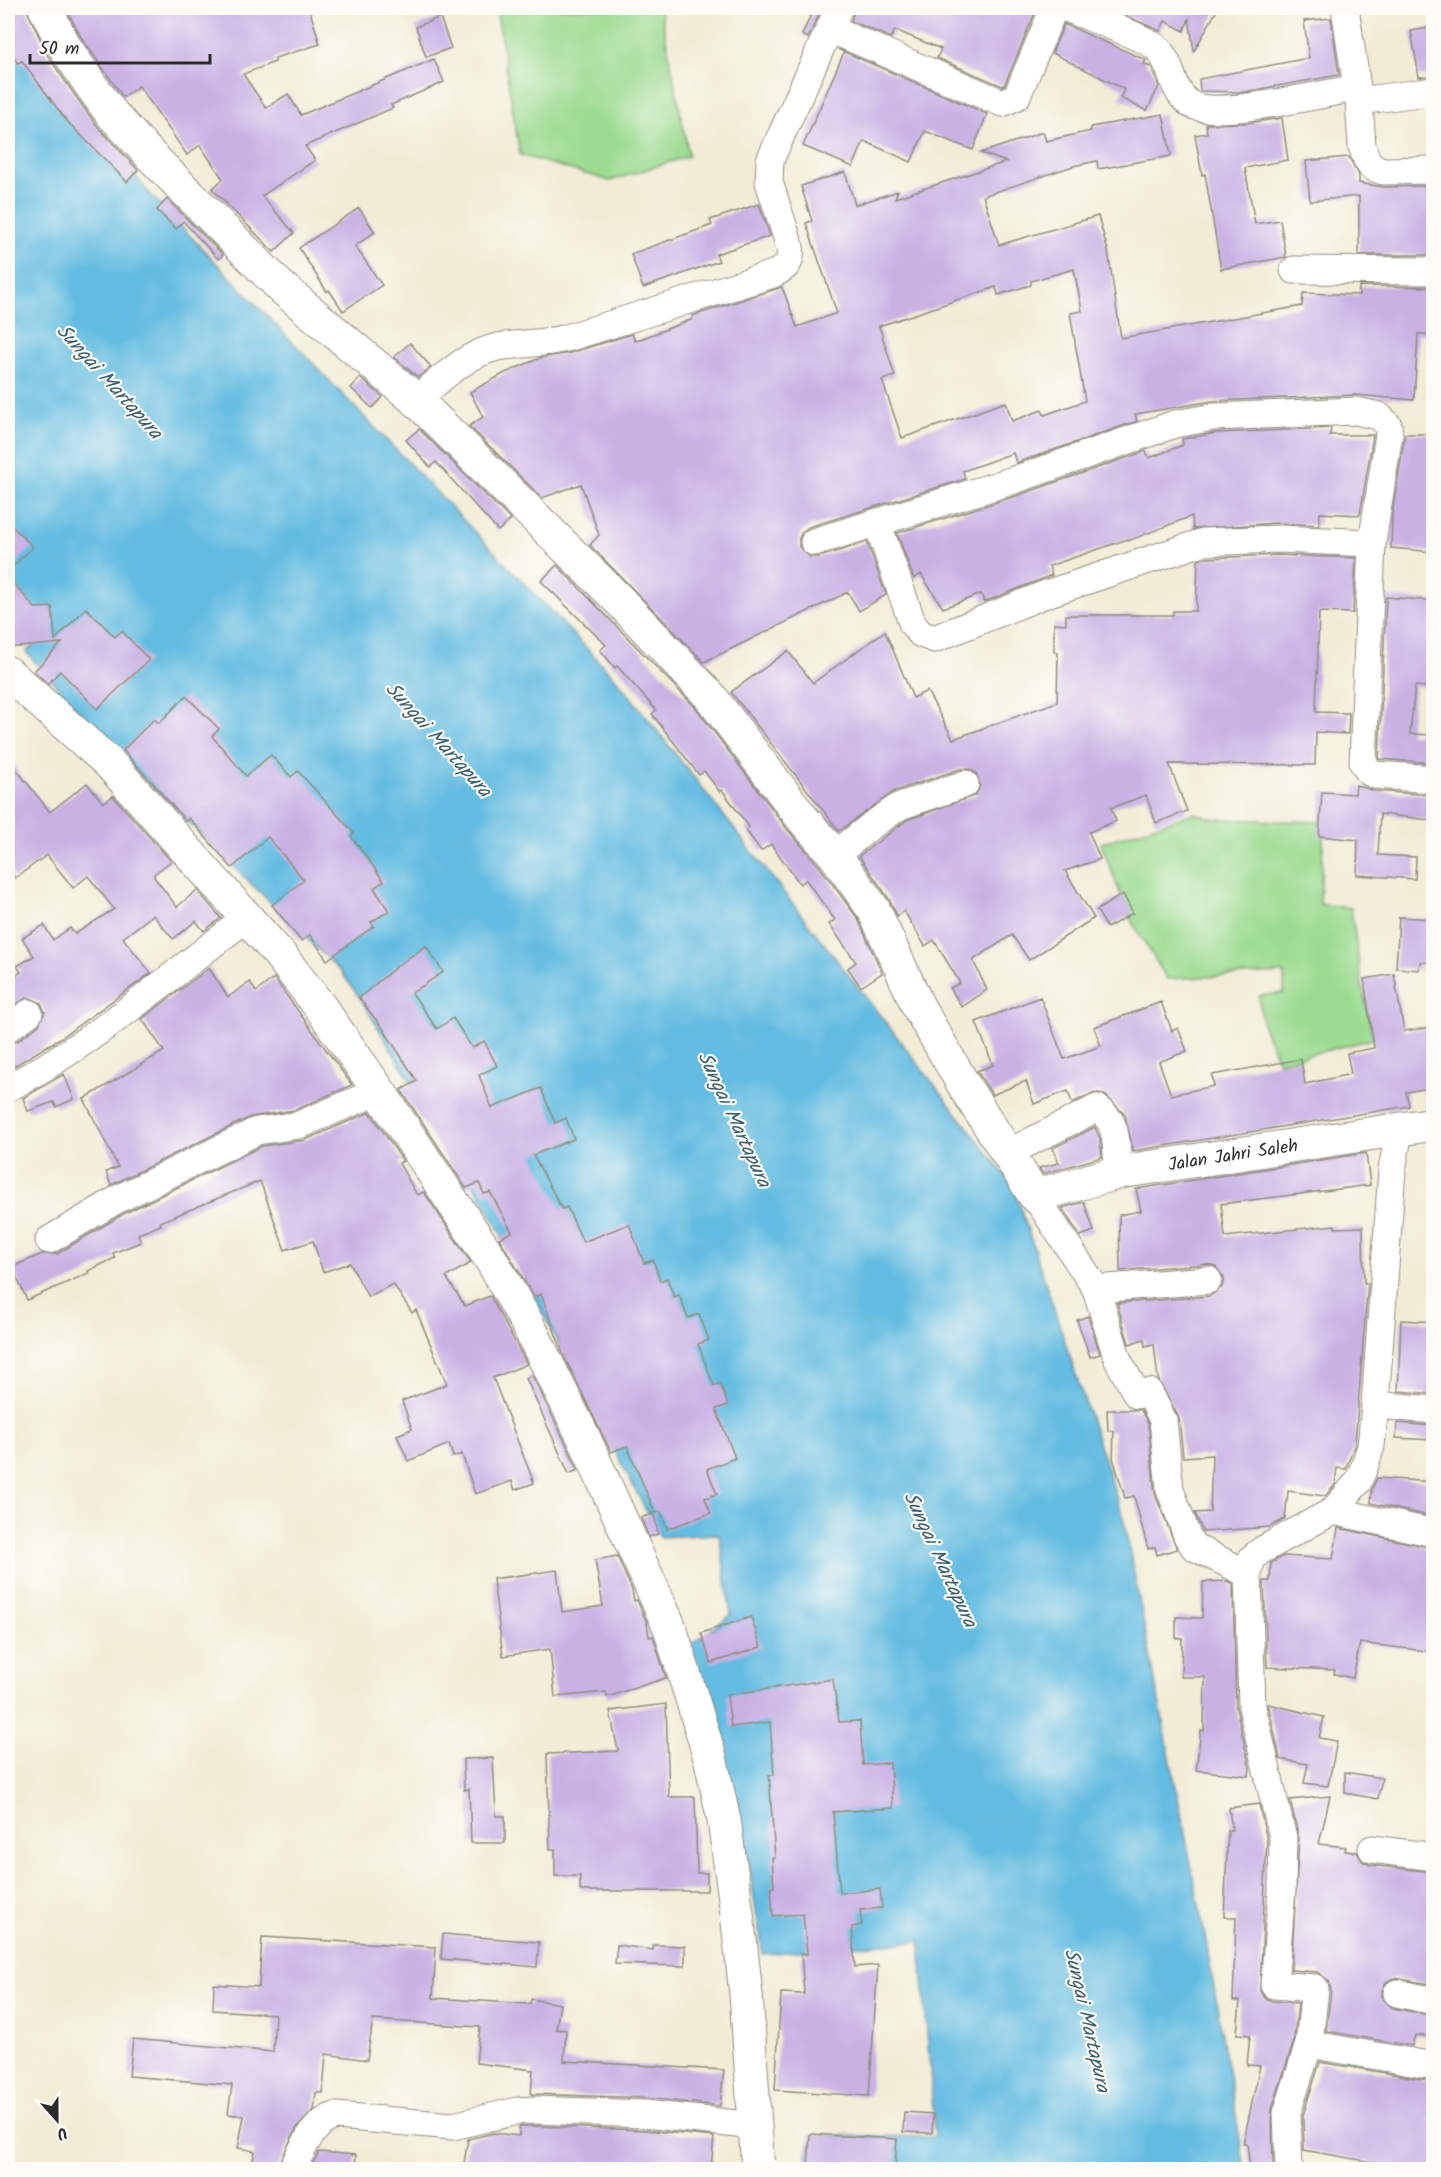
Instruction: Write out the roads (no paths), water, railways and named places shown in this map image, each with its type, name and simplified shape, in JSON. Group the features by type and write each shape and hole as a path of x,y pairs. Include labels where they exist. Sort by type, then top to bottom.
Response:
{"street":[{"path":"45,8 65,47 129,134 281,287 416,400 696,681 835,855 874,910 918,1006 1035,1196 1096,1289 1126,1379 1137,1395 1149,1392 1163,1420 1170,1489 1187,1536 1194,1547 1248,1574"},
{"path":"416,400 462,364 496,347 532,345 567,338 782,270 791,256 769,182 770,160 835,18 1002,103 1017,96 1054,8"},
{"path":"1066,8 1152,44 1166,60 1173,81 1184,99 1198,107 1218,110 1358,94 1434,92"},
{"path":"1345,8 1358,94 1362,146 1372,166 1383,171 1434,170"},
{"path":"1294,270 1434,271"},
{"path":"814,542 1014,480 1174,424 1214,417 1356,411 1379,416 1388,425 1389,434 1372,543 1363,763 1369,772 1375,775 1434,779"},
{"path":"877,522 913,624 921,634 934,639 1046,594 1203,542 1278,539 1372,543"},
{"path":"8,673 110,764 248,917 321,1008 492,1262 528,1325 584,1438 669,1628 710,1757 724,1820 746,1994 758,2169"},
{"path":"835,855 900,806 965,784"},
{"path":"8,1088 45,1066 137,1002 248,917"},
{"path":"8,1028 29,1013"},
{"path":"49,1240 118,1199 257,1131 299,1125 379,1091"},
{"path":"1008,1153 1097,1108 1110,1116 1116,1134 1115,1152 1120,1172"},
{"name":"Jalan Jahri Saleh","path":"1035,1196 1120,1172 1434,1124"},
{"path":"1289,2169 1287,2113 1309,2044 1315,1988 1274,1985 1282,1890 1283,1838 1252,1707 1248,1574 1252,1558 1262,1550 1334,1511 1358,1482 1371,1446 1391,1181 1399,1131"},
{"path":"1096,1289 1208,1280"},
{"path":"1375,1405 1434,1410"},
{"path":"1334,1511 1434,1533"},
{"path":"1372,1849 1434,1857"},
{"path":"1397,1993 1434,2001"},
{"path":"1309,2044 1434,2066"},
{"path":"292,2169 317,2127 324,2120 336,2116 453,2126 534,2110 645,2114 755,2126"}],"water":[{"name":"Sungai Martapura","path":"8,14 24,44 151,195 619,682 1013,1185 1123,1517 1206,1941 1245,2169 803,2169 812,2135 935,2137 920,1941 763,1954 746,1849 691,1644 731,1615 719,1534 660,1537 486,1205 362,1001 342,973 111,746 26,652 51,628 24,597 8,607"}]}
